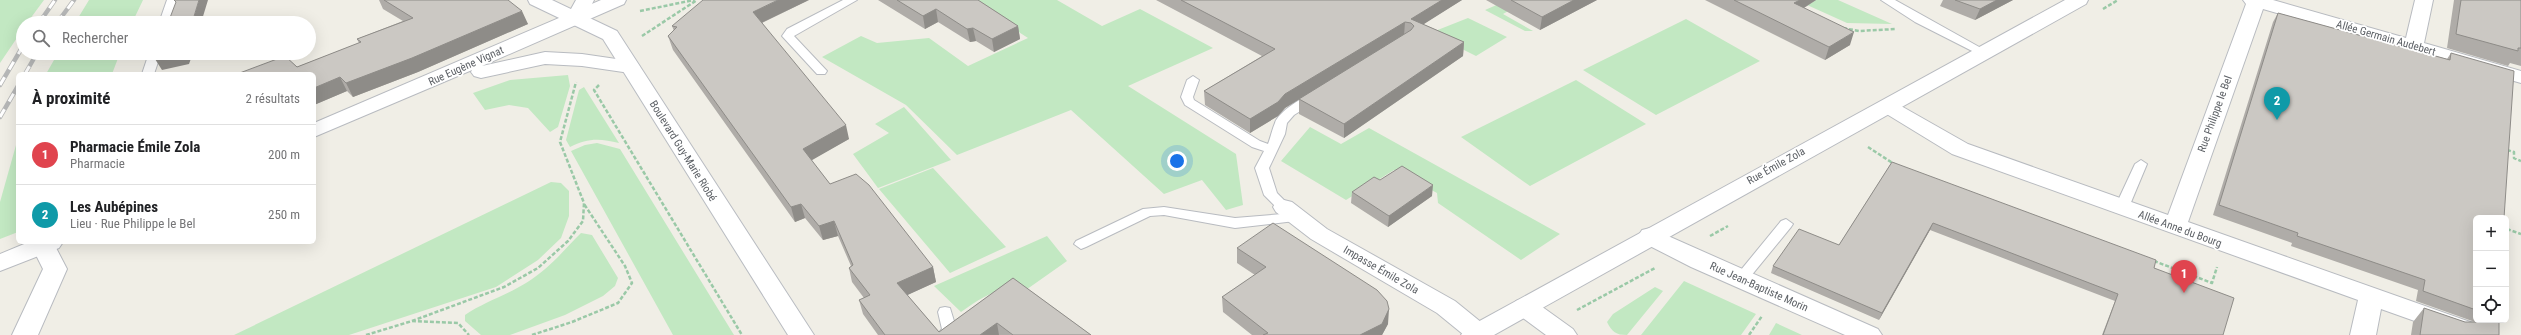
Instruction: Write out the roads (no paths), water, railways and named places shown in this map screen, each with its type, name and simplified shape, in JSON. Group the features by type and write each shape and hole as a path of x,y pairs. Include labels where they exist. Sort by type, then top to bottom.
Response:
{"street":[{"name":"Boulevard Guy-Marie Riobé","path":"537,0 606,32 630,67 800,335"},
{"path":"576,18 585,0"},
{"name":"Rue Eugène Vignat","path":"316,130 408,92 617,0"},
{"name":"Rue Émile Zola","path":"1476,334 1650,236 2079,0"},
{"path":"2414,46 2424,0"},
{"name":"Allée Germain Audebert","path":"2254,1 2521,77"},
{"name":"Rue Philippe le Bel","path":"2174,227 2254,1"},
{"path":"408,92 508,64 545,58 582,60 630,67"},
{"name":"Allée Anne du Bourg","path":"1886,106 1960,149 2174,227 2482,335"},
{"name":"Impasse Émile Zola","path":"1289,212 1332,242 1446,307 1476,334"},
{"name":"Rue Jean-Baptiste Morin","path":"1650,236 1741,279 1869,335"},
{"path":"8,260 47,244 55,270 25,335"},
{"path":"2363,335 2370,296"},
{"path":"1525,307 1564,335"}],"lane":[{"path":"167,16 173,0"},
{"path":"820,71 788,36 791,32 852,0"},
{"path":"1887,0 1919,20 1984,53"},
{"path":"149,72 153,60"},
{"path":"1193,80 1187,96 1188,102 1256,144 1271,149"},
{"path":"1289,212 1270,195 1265,183 1262,168 1279,134 1281,122 1290,112 1324,91"},
{"path":"2122,207 2141,164"},
{"path":"1081,244 1148,212 1164,210 1235,223 1289,212"},
{"path":"1741,279 1750,270 1786,224"},
{"path":"944,335 950,331 946,312"}],"railway":[{"path":"44,16 55,0"},
{"path":"62,16 74,0"},
{"path":"0,85 16,58"},
{"path":"26,72 33,60"},
{"path":"0,117 16,89"}],"place":[{"name":"Les Aubépines","path":"2277,120"},
{"name":"Pharmacie Émile Zola","path":"2184,293"}]}
